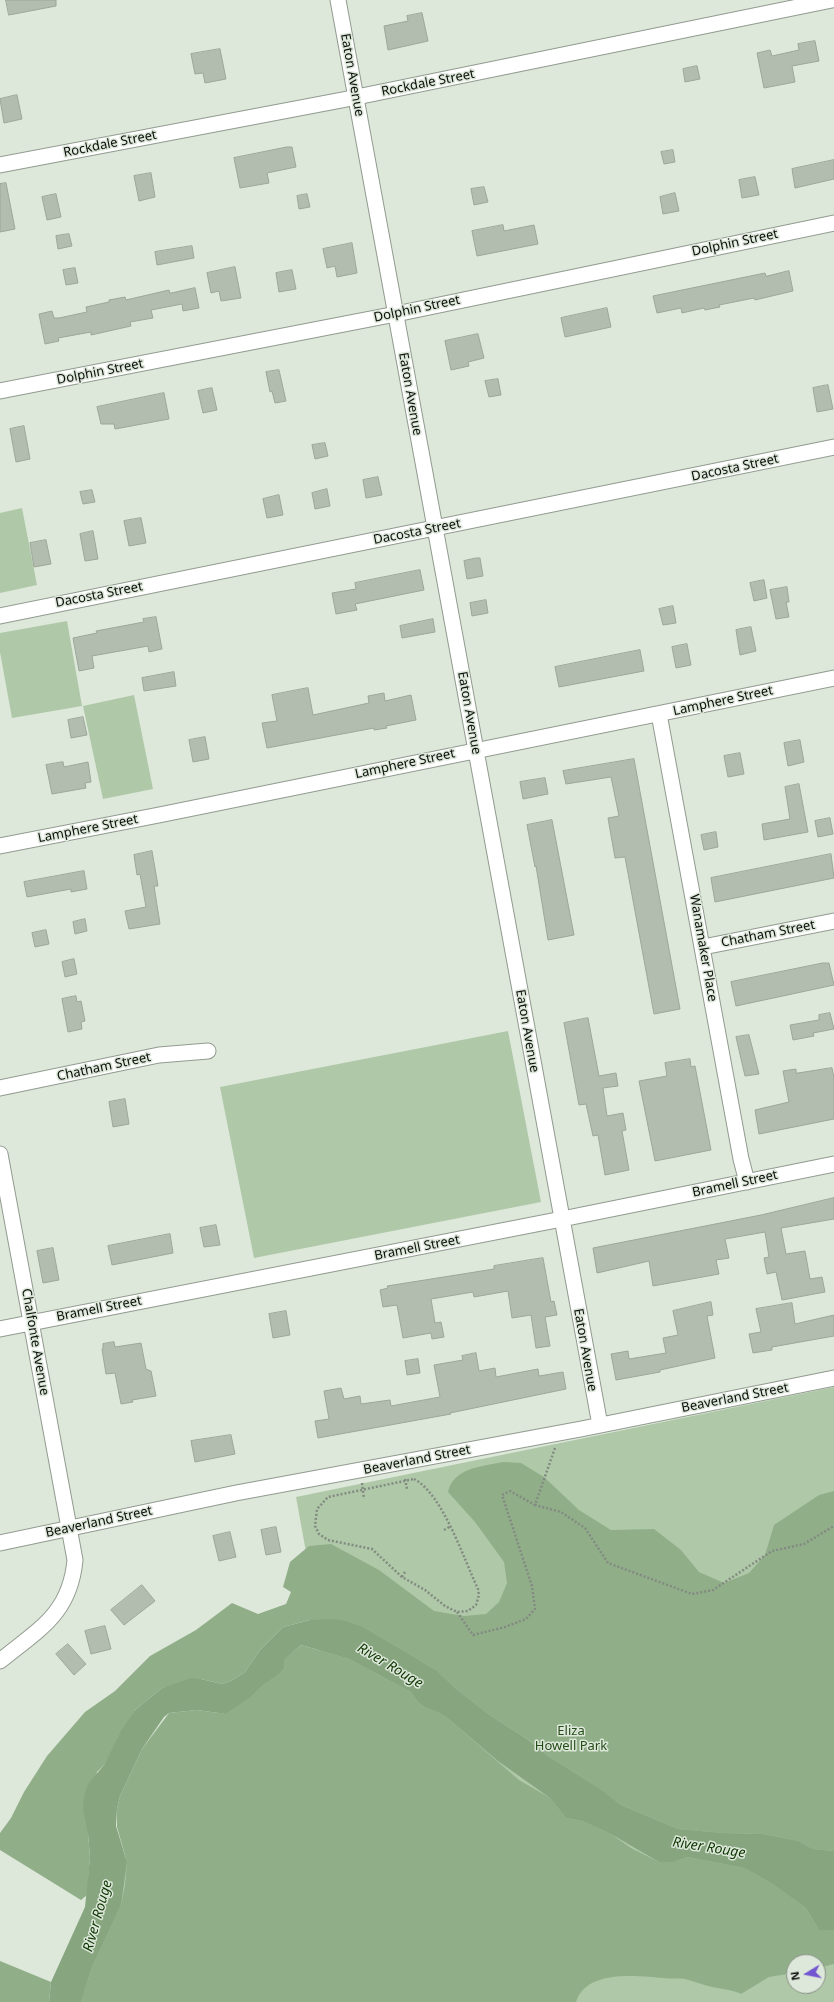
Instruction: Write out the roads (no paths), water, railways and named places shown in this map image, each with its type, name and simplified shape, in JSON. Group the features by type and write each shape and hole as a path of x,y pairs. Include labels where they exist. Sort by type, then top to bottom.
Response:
{"street":[{"name":"Eaton Avenue","path":"338,0 600,1425"},
{"name":"Rockdale Street","path":"0,166 356,97 832,0"},
{"name":"Dolphin Street","path":"0,391 396,314 834,223"},
{"name":"Dacosta Street","path":"0,616 834,447"},
{"name":"Lamphere Street","path":"0,846 834,678"},
{"name":"Wanamaker Place","path":"659,714 741,1158 747,1182"},
{"name":"Chatham Street","path":"702,947 834,921"},
{"name":"Chatham Street","path":"0,1088 159,1055 208,1051"},
{"name":"Chalfonte Avenue","path":"0,1154 68,1529 75,1560 73,1579 61,1607 47,1623 0,1661"},
{"name":"Bramell Street","path":"0,1329 834,1164"},
{"name":"Beaverland Street","path":"0,1543 236,1493 556,1434 834,1378"}],"water":[{"name":"River Rouge","path":"332,1619 346,1621 365,1628 436,1670 455,1688 488,1714 527,1739 548,1756 602,1790 621,1805 678,1829 723,1833 763,1834 799,1841 813,1849 834,1851 834,1930 819,1930 806,1908 771,1883 744,1868 687,1857 674,1862 659,1862 611,1834 582,1821 566,1818 550,1798 498,1761 445,1716 422,1705 411,1692 349,1659 301,1645 285,1659 284,1669 277,1676 263,1685 250,1698 226,1714 197,1710 169,1713 164,1717 142,1749 120,1796 117,1809 116,1826 127,1862 121,1905 92,1967 81,2002 49,2002 51,1982 85,1907 90,1857 88,1834 83,1809 84,1797 88,1784 104,1765 121,1731 135,1710 162,1688 191,1678 222,1684 231,1681 245,1672 260,1650 283,1627 310,1620"}],"park label":[{"name":"Eliza Howell Park","path":"571,1738"}]}
